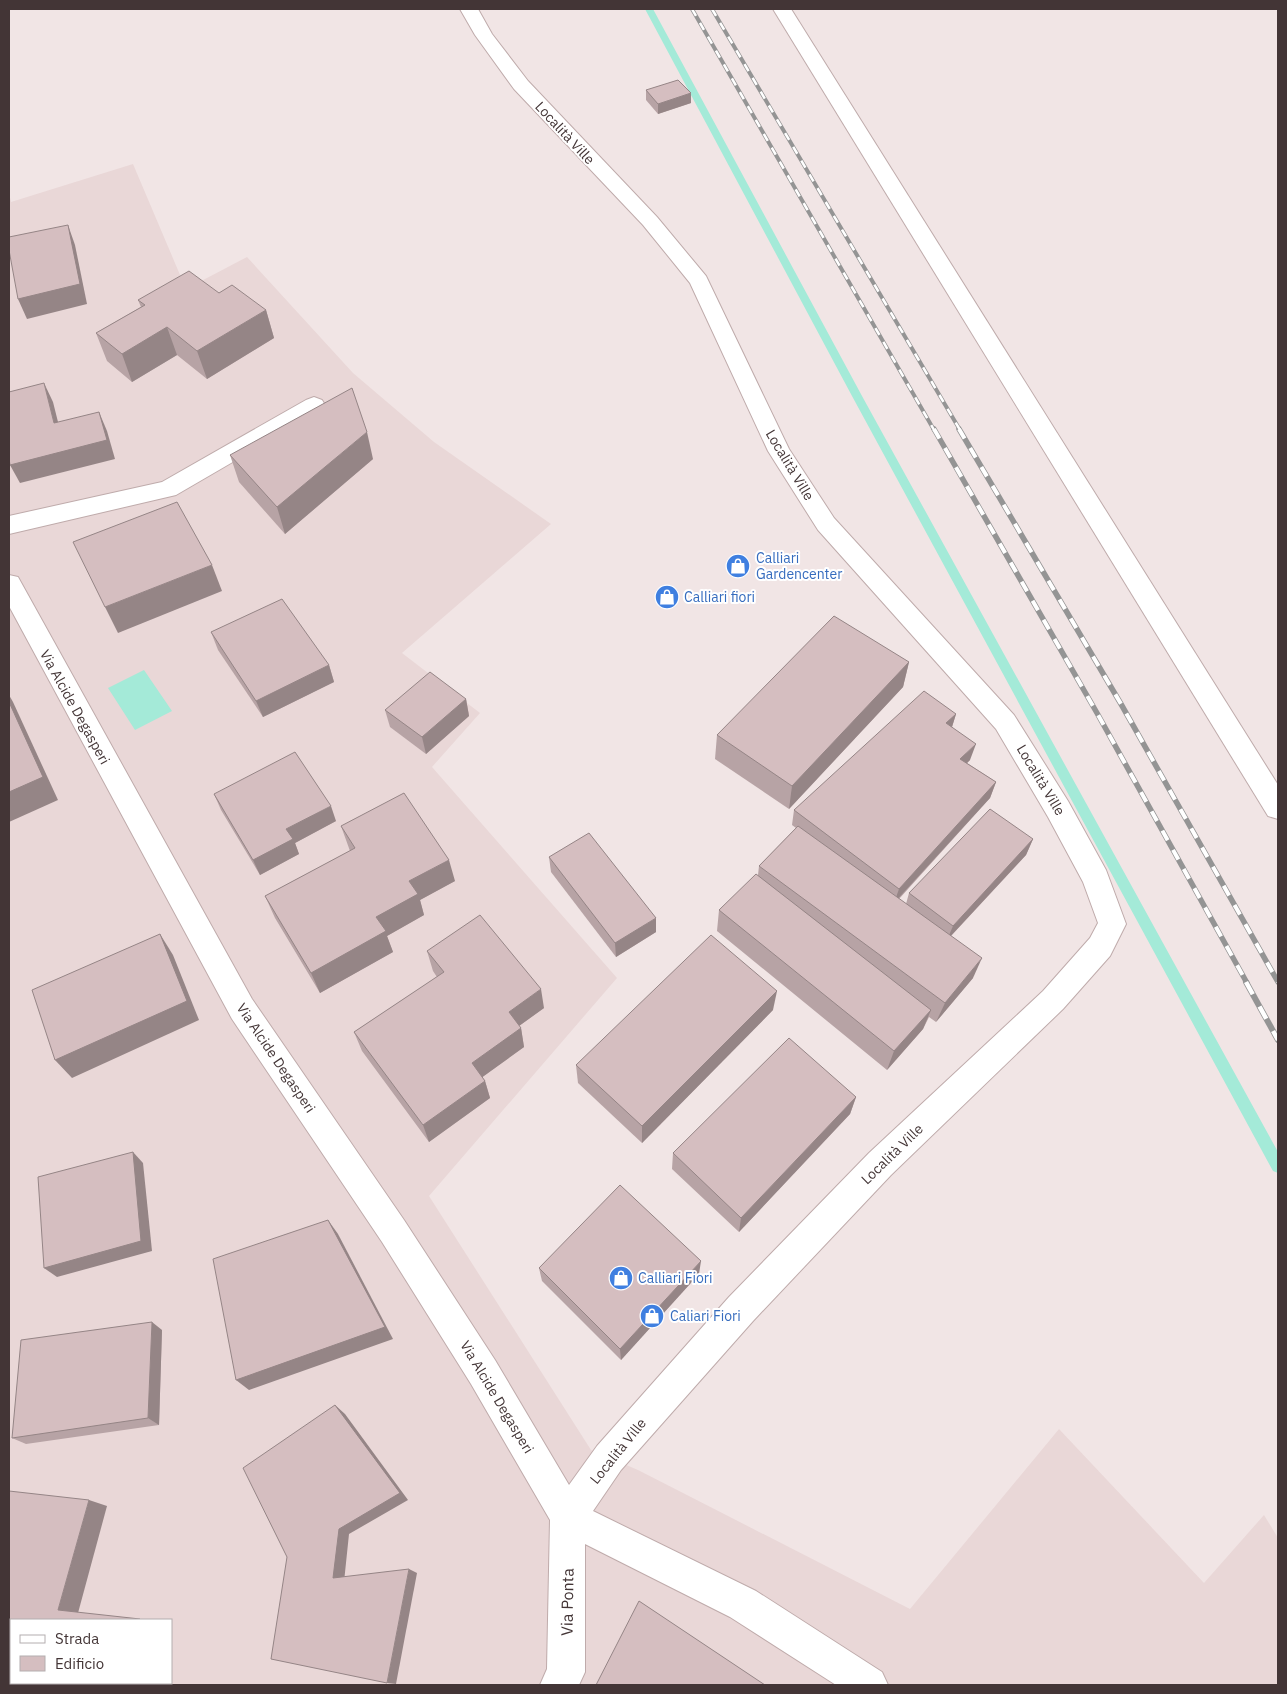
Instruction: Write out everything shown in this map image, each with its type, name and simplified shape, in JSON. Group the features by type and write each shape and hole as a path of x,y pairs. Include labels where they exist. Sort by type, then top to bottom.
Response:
{"street":[{"name":"Località Ville","path":"469,9 484,35 521,85 650,221 700,281 779,451 826,524 1005,722 1058,809 1096,879 1112,924 1100,947 1053,1000 880,1164 741,1309 609,1458 568,1517"},
{"path":"782,9 1278,808"},
{"path":"9,525 168,489 314,405"},
{"name":"Via Alcide Degasperi","path":"9,584 242,1009 398,1239 483,1372 568,1517"},
{"name":"Via Ponta","path":"559,1685 566,1672 568,1517"},
{"path":"568,1517 743,1604 868,1685"}],"shaded area":[{"path":"133,164 186,289 247,257 353,373 434,442 551,524 402,653 480,713 432,767 617,978 429,1196 591,1450 638,1470 910,1609 1059,1429 1204,1583 1264,1515 1278,1538 1278,1685 9,1685 9,193 11,202"},
{"path":"144,670 172,711 135,730 108,688"}],"building":[{"path":"678,80 691,93 658,104 646,90"},
{"path":"68,225 80,284 18,299 9,250 9,237"},
{"path":"189,271 219,293 232,285 266,310 197,351 167,327 122,354 96,333 145,305 138,300"},
{"path":"44,383 54,423 99,412 107,440 10,465 9,392"},
{"path":"352,388 367,432 277,507 230,455"},
{"path":"177,502 212,565 105,607 73,542"},
{"path":"282,599 329,665 256,701 211,632"},
{"path":"834,616 909,662 792,786 717,735"},
{"path":"430,672 466,699 422,737 385,710"},
{"path":"924,691 956,714 946,723 976,744 960,759 996,782 899,889 794,810"},
{"path":"9,702 43,777 9,792"},
{"path":"295,752 331,806 286,829 293,839 253,860 214,794"},
{"path":"404,793 449,860 409,881 418,894 376,917 386,931 311,973 265,896 355,848 341,826"},
{"path":"990,809 1033,839 953,926 909,893"},
{"path":"798,826 982,958 945,1003 759,866"},
{"path":"589,833 656,918 615,943 549,857"},
{"path":"756,874 931,1010 894,1051 719,910"},
{"path":"480,915 541,989 509,1012 521,1028 472,1063 485,1081 423,1125 354,1032 444,972 427,951"},
{"path":"160,934 187,1001 55,1060 32,990"},
{"path":"711,935 777,991 642,1126 576,1065"},
{"path":"789,1038 856,1097 741,1218 673,1153"},
{"path":"133,1152 141,1241 44,1268 38,1177"},
{"name":"Calliari Fiori","path":"620,1185 701,1261 620,1349 539,1268"},
{"path":"328,1220 385,1327 236,1380 213,1259"},
{"path":"152,1322 148,1418 12,1438 21,1340"},
{"path":"335,1405 400,1493 339,1529 333,1578 409,1569 387,1683 271,1659 287,1557 243,1468"},
{"path":"9,1491 89,1500 58,1610 140,1619 10,1619 10,1684 124,1684 9,1685"},
{"path":"639,1601 765,1685 596,1685"}],"waterway":[{"path":"649,9 857,396 1278,1166"}],"railway":[{"path":"692,9 934,430"},
{"path":"712,9 960,430"},
{"path":"934,429 1097,713 1247,983"},
{"path":"959,429 1121,704 1278,982"},
{"path":"1246,982 1278,1040"}],"place":[{"name":"Calliari Gardencenter","path":"738,566"},
{"name":"Calliari fiori","path":"667,597"},
{"name":"Calliari Fiori","path":"621,1278"},
{"name":"Caliari Fiori","path":"652,1316"}]}
